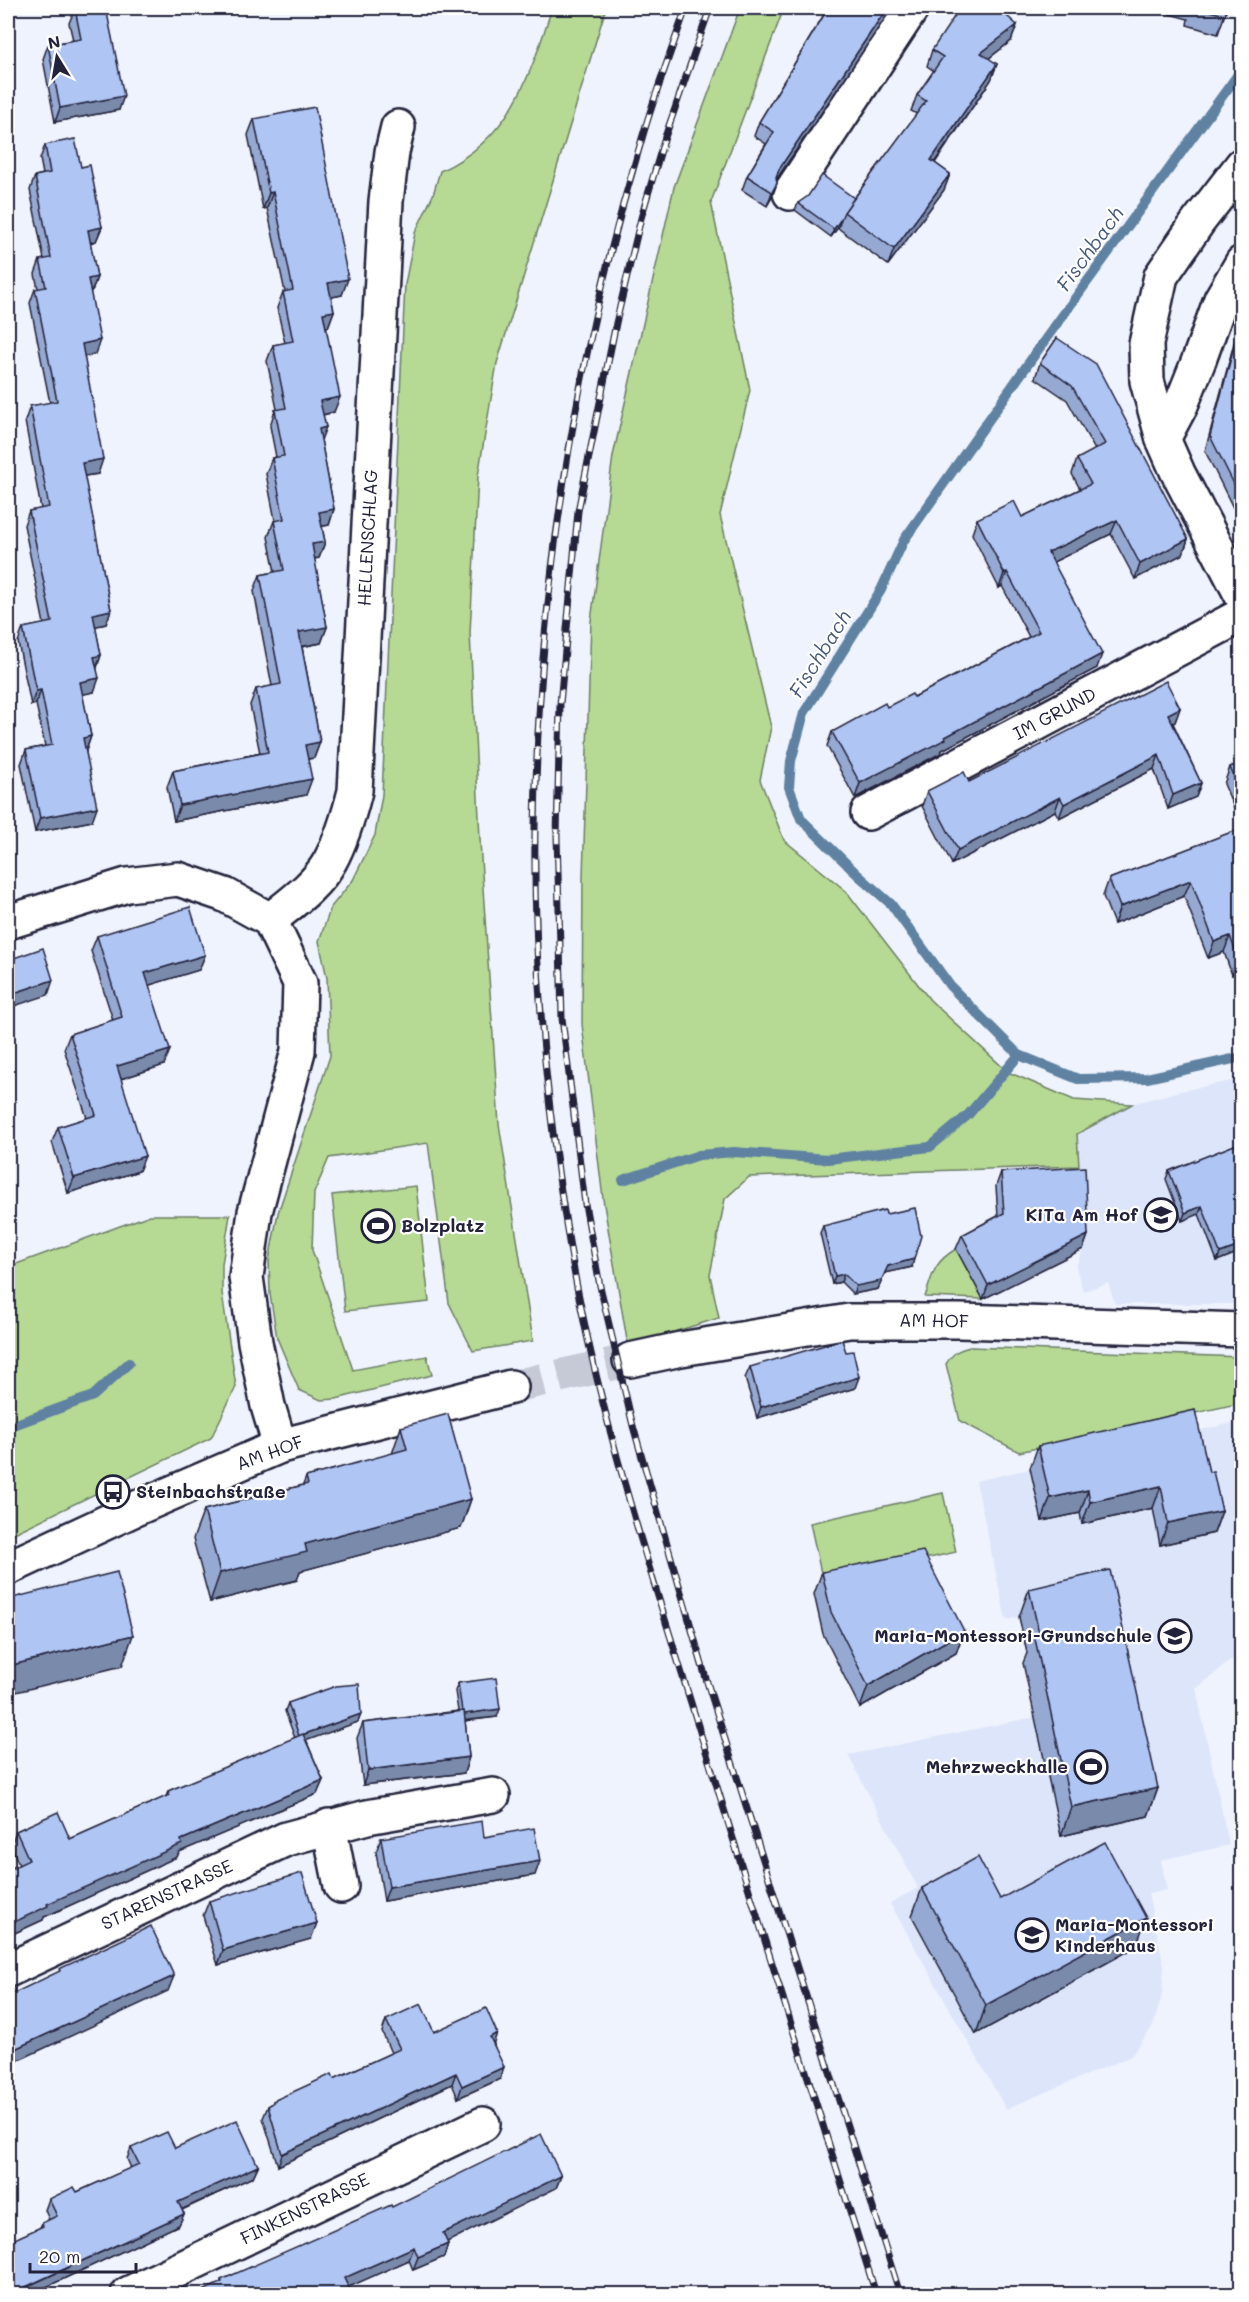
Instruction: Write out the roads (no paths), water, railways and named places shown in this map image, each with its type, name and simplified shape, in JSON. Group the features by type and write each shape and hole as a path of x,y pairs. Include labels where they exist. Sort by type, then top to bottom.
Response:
{"street":[{"path":"790,193 912,8"},
{"name":"HELLENSCHLAG","path":"270,920 302,894 329,863 347,823 355,791 386,201 392,152 398,127"},
{"path":"1242,165 1198,222 1161,276 1146,344 1147,381 1163,439 1178,473 1242,596"},
{"path":"1163,439 1181,405 1221,299 1242,263"},
{"name":"IM GRUND","path":"868,813 1242,615"},
{"path":"8,922 126,885 178,879 225,895 270,920 300,983 298,1051 255,1212 246,1277 255,1342 268,1406 280,1446"},
{"name":"AM HOF","path":"630,1360 681,1349 849,1321 959,1321 1242,1330"},
{"name":"AM HOF","path":"8,1568 137,1508 280,1446 511,1387"},
{"name":"STARENSTRASSE","path":"8,1970 286,1839 329,1826 493,1795"},
{"path":"329,1826 341,1886"},
{"name":"FINKENSTRASSE","path":"128,2295 483,2124"}],"waterway":[{"name":"Fischbach","path":"1242,69 1047,337 904,540 881,590 804,713 791,761 789,787 801,819 891,904 950,986 1019,1055 1078,1079 1147,1078 1242,1057"},
{"path":"623,1180 699,1155 734,1152 828,1159 930,1147 968,1115 1019,1055"},
{"path":"8,1427 93,1396 129,1363"}],"tunnel":[{"path":"511,1387 630,1360"}],"railway":[{"path":"686,8 646,125 617,226 579,395 564,481 543,654 538,741 535,886 540,1001 551,1116 567,1230 588,1342 615,1450 663,1612 876,2294"},
{"path":"710,8 664,140 641,218 616,323 578,511 560,704 557,836 562,1018 585,1204 600,1286 633,1426 707,1682 900,2294"}],"place":[{"name":"KiTa Am Hof","path":"1161,1215"},
{"name":"Bolzplatz","path":"378,1226"},
{"name":"Steinbachstraße","path":"113,1492"},
{"name":"Maria-Montessori-Grundschule","path":"1175,1636"},
{"name":"Mehrzweckhalle","path":"1091,1767"},
{"name":"Maria-Montessori Kinderhaus","path":"1032,1935"}]}
